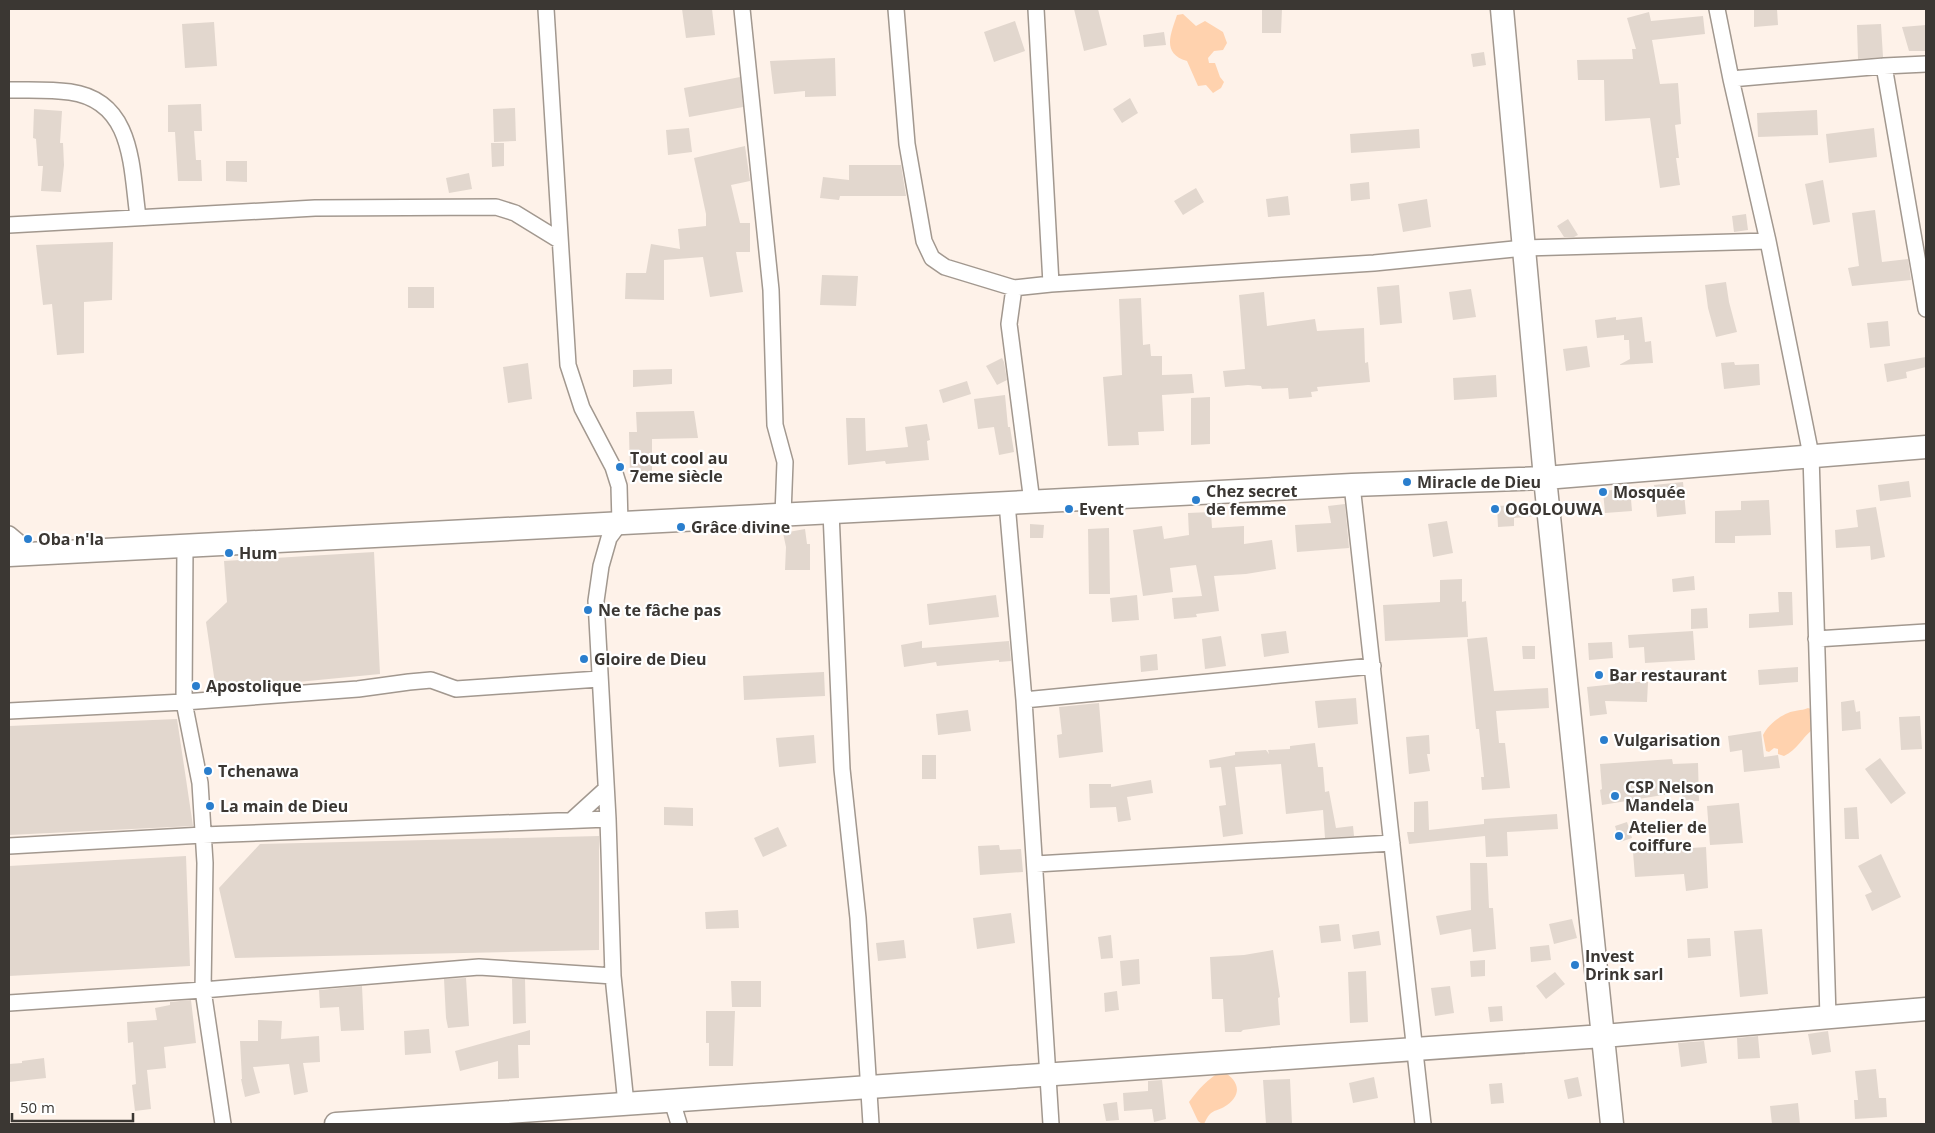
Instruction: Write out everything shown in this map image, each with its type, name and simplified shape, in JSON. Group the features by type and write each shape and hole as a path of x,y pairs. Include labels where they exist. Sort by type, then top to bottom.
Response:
{"street":[{"path":"546,9 568,365 582,408 613,467 619,486 620,523 609,538 601,566 596,602 608,819 613,976 626,1104"},
{"path":"742,9 771,290 776,425 786,462 783,515"},
{"path":"896,9 907,144 924,241 932,258 945,267 1014,288 1374,263 1524,248 1768,242"},
{"path":"1036,9 1051,284"},
{"path":"1502,9 1545,478 1612,1124"},
{"path":"1716,9 1768,242 1811,455 1828,1017"},
{"path":"1731,79 1926,64"},
{"path":"1884,66 1926,308"},
{"path":"9,90 71,92 96,100 115,117 127,139 138,216"},
{"path":"9,224 315,208 496,207 515,213 559,240"},
{"path":"1014,288 1009,324 1032,502"},
{"path":"9,555 1352,485 1545,478 1926,447"},
{"path":"1352,485 1423,1124"},
{"path":"1007,503 1036,864 1051,1124"},
{"path":"832,512 842,769 858,918 872,1124"},
{"path":"9,534 34,554"},
{"path":"185,546 184,702 200,783 205,863 203,990 223,1124"},
{"path":"1816,639 1926,632"},
{"path":"1024,700 1373,666"},
{"path":"9,711 184,702 358,689 431,680 456,689 599,679"},
{"path":"572,820 606,789"},
{"path":"9,846 203,835 608,819"},
{"path":"1036,864 1392,843"},
{"path":"9,1003 203,990 479,966 613,976"},
{"path":"344,1124 1603,1036 1926,1009"},
{"path":"672,1100 679,1124"}],"shaded area":[{"path":"1183,14 1196,26 1205,21 1223,32 1227,43 1223,50 1214,51 1208,58 1209,63 1215,63 1224,82 1221,88 1213,93 1206,85 1198,86 1187,61 1179,58 1171,48 1171,36 1177,15"},
{"path":"1808,708 1814,710 1812,730 1796,747 1784,756 1778,754 1778,749 1774,748 1769,752 1766,751 1763,735 1770,725 1788,713"},
{"path":"1222,1071 1236,1083 1236,1093 1230,1103 1208,1116 1204,1124 1202,1124 1198,1121 1189,1102 1212,1077"}],"building":[{"path":"682,9 712,9 715,35 686,38"},
{"path":"1074,9 1098,9 1107,45 1084,51"},
{"path":"1262,9 1282,9 1281,33 1262,33"},
{"path":"1754,9 1777,9 1778,25 1754,27"},
{"path":"1649,12 1651,21 1703,16 1705,34 1652,40 1660,84 1678,83 1681,124 1675,125 1679,158 1676,158 1680,185 1660,188 1650,118 1605,121 1604,80 1578,80 1577,60 1633,59 1632,49 1636,49 1627,18"},
{"path":"1015,21 1025,51 994,62 984,32"},
{"path":"214,22 217,66 185,68 182,24"},
{"path":"1881,24 1883,57 1858,59 1857,25"},
{"path":"1926,25 1926,51 1909,51 1902,27"},
{"path":"1164,32 1166,45 1144,47 1143,35"},
{"path":"1484,52 1486,65 1473,67 1471,54"},
{"path":"835,58 836,96 805,97 805,91 774,94 770,61"},
{"path":"740,77 743,107 689,117 684,88"},
{"path":"1130,98 1138,113 1122,123 1113,109"},
{"path":"201,104 202,131 194,131 196,160 201,160 202,181 178,181 175,132 168,132 168,105"},
{"path":"515,108 516,141 494,142 493,109"},
{"path":"34,109 62,111 60,143 63,143 64,165 61,192 41,191 43,166 38,166 36,139 33,138"},
{"path":"1817,110 1818,135 1758,137 1757,113"},
{"path":"689,128 692,152 668,155 666,130"},
{"path":"1874,128 1877,157 1829,163 1826,134"},
{"path":"1419,129 1420,148 1351,153 1350,134"},
{"path":"491,143 504,143 504,166 492,167"},
{"path":"745,146 750,181 731,185 740,223 750,223 750,252 736,252 743,292 710,297 703,257 664,260 664,300 625,299 626,273 646,273 651,244 680,249 678,229 706,226 706,214 694,158"},
{"path":"226,161 247,161 247,182 226,181"},
{"path":"849,165 901,165 906,196 840,196 839,200 820,198 823,177 849,180"},
{"path":"469,173 472,189 449,193 446,178"},
{"path":"1823,180 1830,222 1813,225 1805,184"},
{"path":"1369,182 1370,199 1351,201 1350,184"},
{"path":"1196,188 1204,202 1183,215 1174,201"},
{"path":"1288,196 1290,215 1268,217 1266,199"},
{"path":"1427,199 1431,227 1403,232 1398,204"},
{"path":"1875,210 1882,262 1908,259 1911,280 1852,286 1848,268 1859,266 1852,213"},
{"path":"1746,214 1748,230 1734,232 1732,216"},
{"path":"1568,219 1578,235 1574,237 1564,237 1557,226"},
{"path":"113,242 112,300 84,302 84,353 57,355 52,304 43,305 36,245"},
{"path":"822,275 858,276 856,306 820,305"},
{"path":"1726,282 1737,332 1716,337 1708,308 1705,285"},
{"path":"1399,285 1402,323 1380,325 1377,287"},
{"path":"408,287 434,287 434,308 408,308"},
{"path":"1471,289 1476,317 1453,320 1449,292"},
{"path":"1264,292 1267,326 1315,319 1317,331 1364,328 1365,363 1368,362 1370,382 1317,387 1318,391 1311,392 1312,397 1289,399 1288,388 1262,389 1261,386 1248,385 1225,387 1223,371 1245,369 1239,295"},
{"path":"1141,298 1143,345 1150,344 1151,356 1162,356 1162,375 1192,374 1194,393 1162,395 1164,431 1138,432 1139,445 1108,446 1103,377 1122,375 1119,299"},
{"path":"1616,317 1616,320 1642,317 1645,342 1651,341 1653,363 1619,365 1630,359 1629,340 1624,340 1624,335 1597,338 1595,320"},
{"path":"1888,321 1890,346 1870,348 1867,323"},
{"path":"1587,346 1590,367 1566,371 1563,349"},
{"path":"1926,357 1926,367 1906,372 1907,378 1887,382 1884,364"},
{"path":"1002,358 1007,380 997,385 986,366"},
{"path":"1734,362 1735,365 1759,364 1760,385 1724,389 1721,363"},
{"path":"528,363 532,399 508,403 503,367"},
{"path":"672,369 672,384 633,387 633,370"},
{"path":"1496,375 1497,397 1454,400 1453,378"},
{"path":"967,381 971,394 943,403 939,390"},
{"path":"1005,395 1008,427 1010,427 1014,452 999,455 994,427 978,429 974,399"},
{"path":"1210,397 1210,444 1191,445 1191,398"},
{"path":"694,411 698,438 652,439 652,474 630,475 629,432 637,432 636,412"},
{"path":"846,418 865,418 866,451 908,447 905,427 927,424 930,440 927,441 929,460 886,464 885,461 848,465"},
{"path":"1909,481 1911,497 1880,501 1878,485"},
{"path":"1683,482 1686,514 1657,517 1654,485"},
{"path":"1630,488 1632,511 1605,513 1603,491"},
{"path":"1769,500 1771,535 1735,536 1735,543 1715,543 1715,511 1741,510 1741,501"},
{"path":"1345,504 1349,548 1297,552 1295,525 1331,523 1328,506"},
{"path":"1535,504 1536,516 1514,518 1514,526 1498,527 1497,506"},
{"path":"1876,507 1885,557 1871,560 1870,546 1836,548 1835,530 1858,527 1856,510"},
{"path":"1211,512 1212,528 1244,526 1244,544 1272,540 1276,569 1246,574 1214,576 1219,611 1196,614 1197,617 1174,619 1172,598 1202,596 1196,565 1170,568 1173,592 1143,596 1133,530 1162,526 1164,539 1189,535 1188,513"},
{"path":"1447,521 1453,553 1433,557 1428,524"},
{"path":"1030,524 1044,525 1043,538 1030,538"},
{"path":"1109,528 1110,594 1089,594 1088,529"},
{"path":"805,529 807,544 810,544 810,570 785,570 786,547 783,533"},
{"path":"374,552 380,674 216,690 206,622 227,602 224,561"},
{"path":"1694,576 1695,590 1673,592 1672,579"},
{"path":"1462,579 1462,602 1466,601 1468,637 1385,641 1383,605 1440,602 1440,580"},
{"path":"1778,592 1792,592 1793,625 1749,628 1749,614 1779,612"},
{"path":"996,595 999,617 929,625 927,604"},
{"path":"1137,595 1139,620 1112,622 1110,598"},
{"path":"1707,608 1708,628 1691,629 1691,609"},
{"path":"1286,631 1289,653 1264,657 1261,634"},
{"path":"1693,631 1695,660 1645,663 1644,647 1629,648 1628,635"},
{"path":"1221,636 1226,666 1205,669 1202,639"},
{"path":"1487,637 1494,691 1548,688 1549,708 1496,711 1499,743 1505,743 1510,788 1482,790 1481,777 1484,777 1479,729 1476,729 1467,639"},
{"path":"922,641 922,648 1009,641 1011,661 999,662 999,660 937,666 936,662 904,667 901,645"},
{"path":"1612,642 1613,658 1589,660 1588,643"},
{"path":"1522,646 1535,646 1535,659 1523,659"},
{"path":"1157,654 1158,670 1141,672 1140,656"},
{"path":"1798,667 1798,682 1759,685 1758,670"},
{"path":"824,672 825,696 744,700 743,676"},
{"path":"1615,682 1648,682 1647,702 1605,701 1607,714 1590,716 1587,687 1615,684"},
{"path":"1356,698 1358,724 1318,728 1315,701"},
{"path":"1854,700 1856,712 1860,711 1861,729 1842,731 1841,702"},
{"path":"1099,703 1103,752 1059,758 1057,735 1062,734 1059,707"},
{"path":"968,710 971,731 938,735 936,714"},
{"path":"1920,716 1922,749 1901,750 1899,717"},
{"path":"177,719 193,826 9,835 9,726"},
{"path":"1761,731 1764,757 1778,755 1780,768 1744,772 1742,750 1730,752 1728,736"},
{"path":"814,735 816,763 779,767 776,738"},
{"path":"1429,735 1430,754 1427,754 1430,771 1409,774 1406,737"},
{"path":"1315,743 1318,767 1323,767 1325,792 1329,791 1336,828 1353,826 1354,836 1325,838 1323,810 1286,814 1281,764 1235,767 1243,834 1223,837 1219,806 1226,805 1221,767 1210,768 1209,760 1235,755 1235,752 1266,750 1269,754 1268,750 1290,749 1290,746"},
{"path":"922,755 936,755 936,779 922,779"},
{"path":"1880,758 1906,793 1891,804 1865,769"},
{"path":"1672,759 1673,764 1698,763 1699,801 1684,801 1681,792 1602,805 1600,764"},
{"path":"1151,780 1153,793 1127,797 1131,820 1118,822 1116,807 1090,808 1089,784 1111,784 1111,787"},
{"path":"1428,801 1429,830 1484,824 1484,819 1557,814 1558,829 1507,832 1508,856 1486,857 1485,836 1409,844 1407,832 1414,832 1414,802"},
{"path":"1739,803 1743,843 1710,845 1707,806"},
{"path":"664,807 693,808 693,826 664,825"},
{"path":"1857,807 1859,839 1845,839 1844,808"},
{"path":"1627,822 1632,838 1620,842 1615,826"},
{"path":"778,827 787,846 763,857 754,838"},
{"path":"599,836 599,950 235,958 219,888 260,844"},
{"path":"999,845 1000,850 1021,849 1023,872 980,875 978,846"},
{"path":"1706,847 1708,888 1686,891 1684,874 1635,877 1633,852"},
{"path":"1881,854 1901,897 1872,911 1865,895 1872,892 1858,866"},
{"path":"186,856 190,966 9,976 9,866"},
{"path":"1470,863 1487,863 1489,908 1493,908 1496,949 1473,952 1471,929 1440,935 1436,916 1471,910"},
{"path":"738,910 739,928 706,929 705,912"},
{"path":"1011,913 1015,943 977,949 973,918"},
{"path":"1572,919 1577,938 1554,944 1549,924"},
{"path":"1339,924 1341,941 1321,943 1319,926"},
{"path":"1762,929 1768,994 1740,997 1734,931"},
{"path":"1379,931 1381,945 1354,949 1352,935"},
{"path":"1111,935 1113,958 1101,959 1098,937"},
{"path":"1710,938 1711,956 1688,958 1687,939"},
{"path":"904,940 906,958 878,961 876,943"},
{"path":"1549,945 1551,960 1531,962 1530,947"},
{"path":"1273,950 1280,997 1278,998 1280,1025 1243,1030 1241,1032 1225,1032 1223,999 1212,999 1210,957 1244,955"},
{"path":"1139,959 1140,984 1122,986 1120,961"},
{"path":"1485,960 1485,976 1471,977 1470,961"},
{"path":"1366,971 1368,1022 1350,1023 1348,972"},
{"path":"1555,972 1565,984 1546,999 1536,986"},
{"path":"466,978 469,1026 448,1028 444,979"},
{"path":"512,979 525,979 526,1023 513,1024"},
{"path":"731,981 761,981 761,1007 732,1007"},
{"path":"362,986 364,1030 341,1031 339,1007 320,1008 319,990"},
{"path":"1450,986 1454,1013 1435,1016 1431,988"},
{"path":"1117,991 1119,1010 1105,1012 1104,993"},
{"path":"191,1000 196,1043 164,1047 166,1068 147,1070 151,1109 135,1111 132,1085 136,1084 133,1042 128,1043 127,1022 157,1020 155,1008 170,1005 170,1002"},
{"path":"1502,1006 1503,1021 1490,1022 1488,1007"},
{"path":"706,1011 735,1011 733,1066 709,1066 709,1043 706,1043"},
{"path":"258,1020 282,1021 281,1039 319,1036 320,1062 303,1063 308,1092 294,1095 289,1064 253,1067 260,1093 245,1097 241,1079 240,1041 258,1041"},
{"path":"429,1029 431,1053 405,1055 404,1031"},
{"path":"530,1030 530,1045 518,1045 519,1078 498,1079 498,1061 460,1071 455,1051"},
{"path":"1828,1031 1831,1052 1812,1055 1808,1034"},
{"path":"1758,1036 1760,1058 1738,1059 1737,1038"},
{"path":"1704,1041 1707,1063 1681,1067 1678,1043"},
{"path":"44,1058 46,1078 9,1082 9,1064"},
{"path":"1876,1069 1879,1098 1886,1098 1887,1117 1855,1119 1854,1100 1858,1100 1855,1071"},
{"path":"1374,1077 1378,1098 1353,1103 1349,1083"},
{"path":"1578,1077 1582,1096 1568,1099 1564,1080"},
{"path":"1290,1079 1292,1124 1266,1124 1263,1080"},
{"path":"1162,1080 1166,1119 1154,1122 1152,1109 1124,1111 1123,1093 1148,1091 1148,1081"},
{"path":"1502,1083 1504,1103 1491,1104 1489,1084"},
{"path":"1117,1102 1119,1120 1106,1121 1103,1104"},
{"path":"1798,1103 1800,1124 1772,1124 1770,1106"}],"place":[{"name":"Tout cool au 7eme siècle","path":"620,467"},
{"name":"Miracle de Dieu","path":"1407,482"},
{"name":"Mosquée","path":"1603,492"},
{"name":"Chez secret de femme","path":"1196,500"},
{"name":"Event","path":"1069,509"},
{"name":"OGOLOUWA","path":"1495,509"},
{"name":"Grâce divine","path":"681,527"},
{"name":"Oba n'la","path":"28,539"},
{"name":"Hum","path":"229,553"},
{"name":"Ne te fâche pas","path":"588,610"},
{"name":"Gloire de Dieu","path":"584,659"},
{"name":"Bar restaurant","path":"1599,675"},
{"name":"Apostolique","path":"196,686"},
{"name":"Vulgarisation","path":"1604,740"},
{"name":"Tchenawa","path":"208,771"},
{"name":"CSP Nelson Mandela","path":"1615,796"},
{"name":"La main de Dieu","path":"210,806"},
{"name":"Atelier de coiffure","path":"1619,836"},
{"name":"Invest Drink sarl","path":"1575,965"}]}
